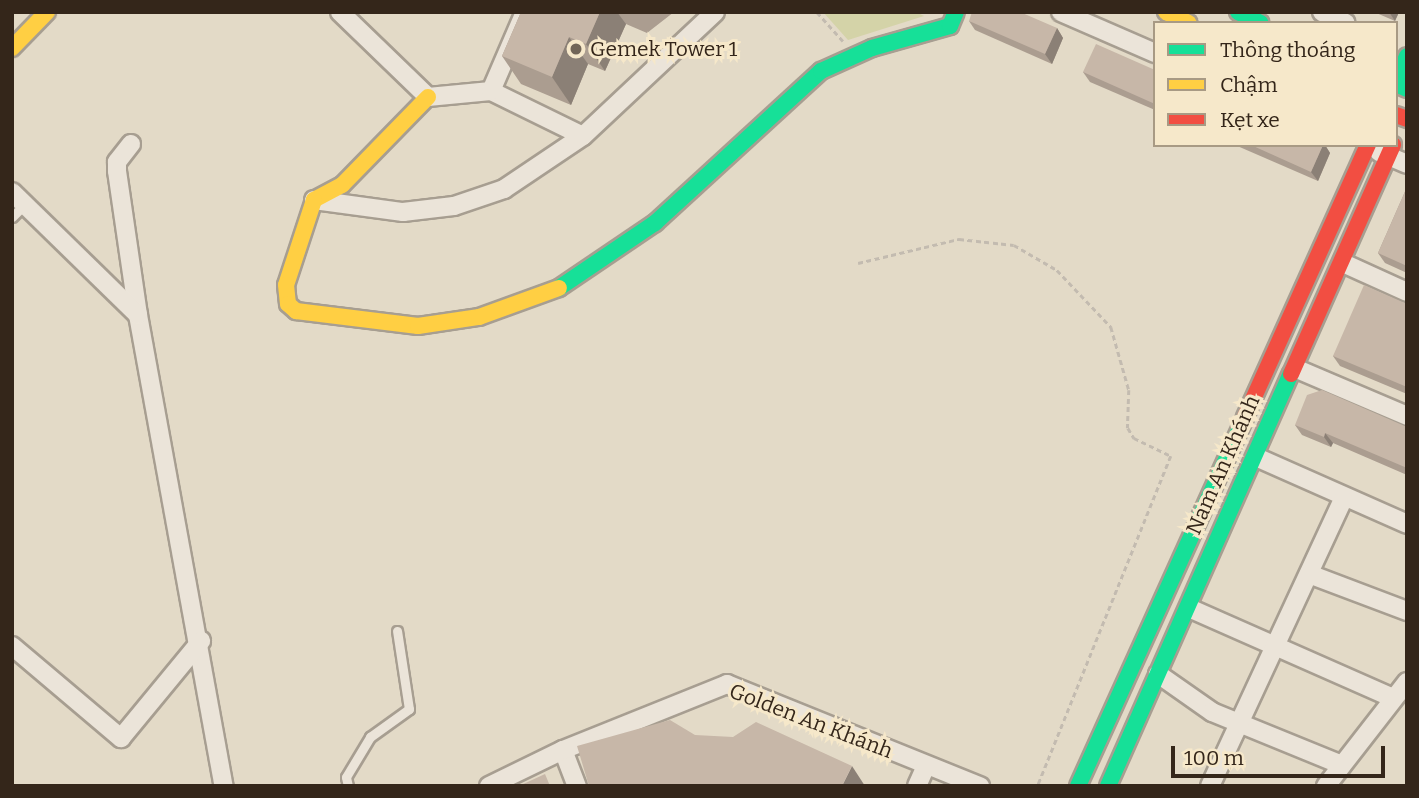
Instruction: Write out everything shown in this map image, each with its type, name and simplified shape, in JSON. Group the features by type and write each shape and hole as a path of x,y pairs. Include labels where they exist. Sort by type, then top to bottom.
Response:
{"street":[{"path":"12,48 47,12"},
{"path":"340,12 428,97"},
{"path":"491,92 525,12"},
{"path":"313,201 403,212 466,203 522,179 583,136 715,12"},
{"path":"583,136 491,92 428,97 342,185 313,201 286,285 288,304 296,311 383,325 418,326 479,317 543,297 593,269 654,223 797,91 855,54 950,26 956,12"},
{"path":"1061,12 1153,52"},
{"path":"1166,12 1185,21"},
{"path":"1238,12 1257,21"},
{"path":"1322,12 1342,21"},
{"path":"1398,78 1407,57"},
{"path":"131,144 117,162 117,172 138,315 201,641 224,786"},
{"name":"Nam An Khánh","path":"1079,786 1366,147"},
{"path":"1371,147 1391,151 1407,164"},
{"name":"Nam An Khánh","path":"1108,786 1297,369 1391,151"},
{"path":"19,198 138,315"},
{"path":"1343,263 1407,292"},
{"path":"1293,311 1317,322"},
{"path":"1297,369 1407,416"},
{"path":"1256,457 1343,499 1407,524"},
{"path":"1210,786 1276,649 1343,499"},
{"path":"1309,574 1407,611"},
{"path":"1189,608 1276,649 1394,698"},
{"path":"12,646 121,738 201,641"},
{"path":"1158,674 1212,712 1342,765"},
{"path":"1326,786 1407,682"},
{"name":"Golden An Khánh","path":"489,786 563,750 727,684 980,786"},
{"path":"563,750 577,786"},
{"path":"917,786 926,766"}],"lane":[{"path":"12,217 19,198"},
{"path":"348,786 346,777 370,737 409,709 397,631"}],"path":[{"path":"817,12 855,54"},
{"path":"858,263 959,239 1014,245 1057,270 1111,327 1129,390 1128,428 1134,438 1171,457 1038,786"}],"green space":[{"path":"823,12 916,12 924,16 848,40"}],"building":[{"path":"521,12 600,12 586,44 569,37 552,77 502,56"},
{"path":"972,12 1020,12 1057,28 1045,54 969,21"},
{"path":"1096,44 1153,69 1153,103 1083,72"},
{"path":"1255,147 1322,147 1311,172"},
{"path":"1407,187 1407,266 1378,253"},
{"path":"1364,285 1407,304 1407,387 1333,356"},
{"path":"1322,390 1407,427 1407,468 1325,433 1324,437 1295,425 1307,395"},
{"path":"670,720 695,735 733,737 756,722 852,766 842,786 589,786 577,746"},
{"path":"545,774 550,786 519,786"}],"traffic: fast":[{"path":"559,288 655,223 821,71 872,48 950,26 956,12"},
{"path":"1238,12 1257,21"},
{"path":"1398,77 1407,56"},
{"path":"1398,85 1407,89"},
{"path":"1108,786 1291,374"},
{"path":"1078,786 1245,417"}],"traffic: slow":[{"path":"12,48 47,12"},
{"path":"1166,12 1185,21"},
{"path":"428,97 342,185 314,200 286,285 288,304 296,311 418,326 479,317 559,288"}],"traffic: jam":[{"path":"1398,116 1407,119"},
{"path":"1245,417 1367,147"},
{"path":"1291,374 1392,147"}],"place":[{"name":"Gemek Tower 1","path":"576,49"}]}
